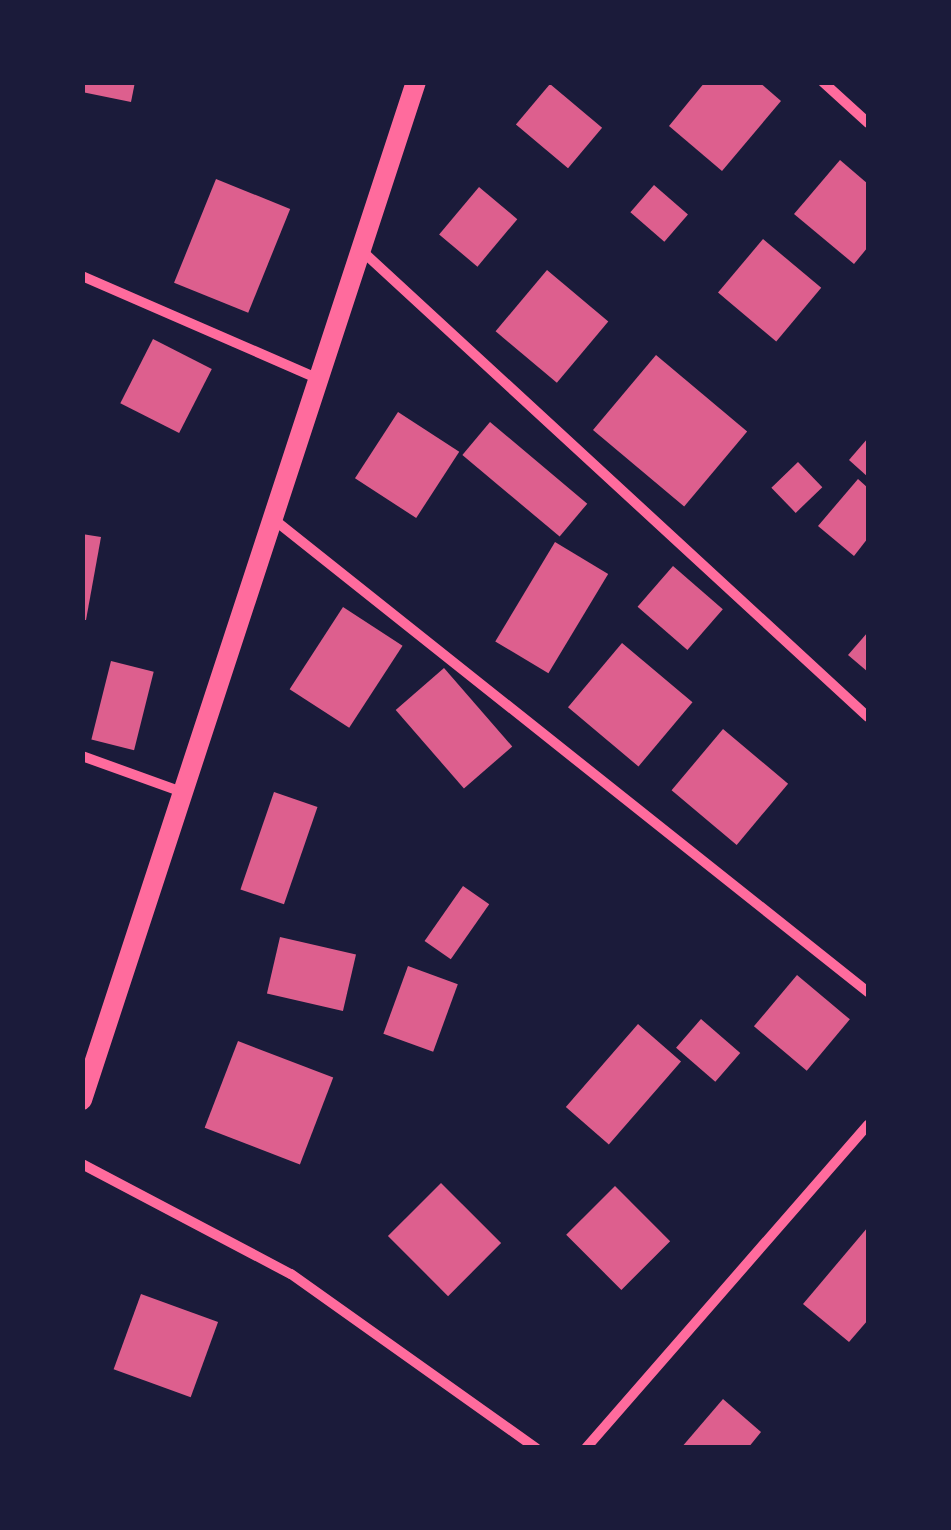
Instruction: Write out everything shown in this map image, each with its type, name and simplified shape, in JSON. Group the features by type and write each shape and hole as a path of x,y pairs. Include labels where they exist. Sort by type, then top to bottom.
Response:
{"main road":[{"path":"82,1100 416,82"}],"street":[{"path":"823,82 868,123"},
{"path":"360,250 868,717"},
{"path":"82,276 318,378"},
{"path":"272,517 868,992"},
{"path":"82,756 182,792"},
{"path":"586,1448 868,1125"},
{"path":"82,1164 291,1274 536,1448"}],"building":[{"path":"82,82 135,82 131,102 82,92"},
{"path":"705,82 759,82 781,101 722,171 669,126"},
{"path":"550,84 602,128 568,168 516,125"},
{"path":"840,160 868,184 868,247 854,264 794,214"},
{"path":"216,179 290,209 248,313 174,283"},
{"path":"654,185 688,215 664,242 630,212"},
{"path":"479,187 517,219 477,267 439,234"},
{"path":"763,239 821,288 776,341 718,293"},
{"path":"547,270 608,321 557,383 496,331"},
{"path":"153,339 212,369 179,433 120,403"},
{"path":"656,355 747,431 684,507 593,430"},
{"path":"398,412 459,452 416,518 355,478"},
{"path":"490,422 587,504 560,537 462,455"},
{"path":"868,438 868,477 849,460"},
{"path":"798,462 822,487 796,513 771,488"},
{"path":"858,479 868,488 868,538 854,556 818,526"},
{"path":"82,534 101,537 86,620 82,620"},
{"path":"555,542 608,574 548,673 495,641"},
{"path":"673,566 723,609 687,650 638,607"},
{"path":"343,607 403,646 349,728 290,689"},
{"path":"868,632 868,672 848,655"},
{"path":"622,643 692,702 638,766 568,707"},
{"path":"111,661 154,672 134,750 91,740"},
{"path":"444,668 512,746 464,788 396,710"},
{"path":"723,729 788,784 737,845 672,790"},
{"path":"274,792 317,807 284,904 240,889"},
{"path":"463,886 489,904 451,959 425,941"},
{"path":"280,937 356,955 343,1011 267,994"},
{"path":"408,966 458,984 433,1052 383,1034"},
{"path":"797,975 850,1019 807,1071 754,1026"},
{"path":"701,1019 740,1053 715,1082 676,1048"},
{"path":"638,1024 681,1061 609,1144 566,1107"},
{"path":"238,1041 333,1078 300,1164 205,1128"},
{"path":"441,1183 501,1243 448,1296 388,1236"},
{"path":"615,1186 670,1241 621,1290 566,1235"},
{"path":"868,1227 868,1320 849,1342 803,1304"},
{"path":"141,1294 218,1322 191,1397 114,1369"},
{"path":"723,1399 761,1432 748,1448 681,1448"}]}
